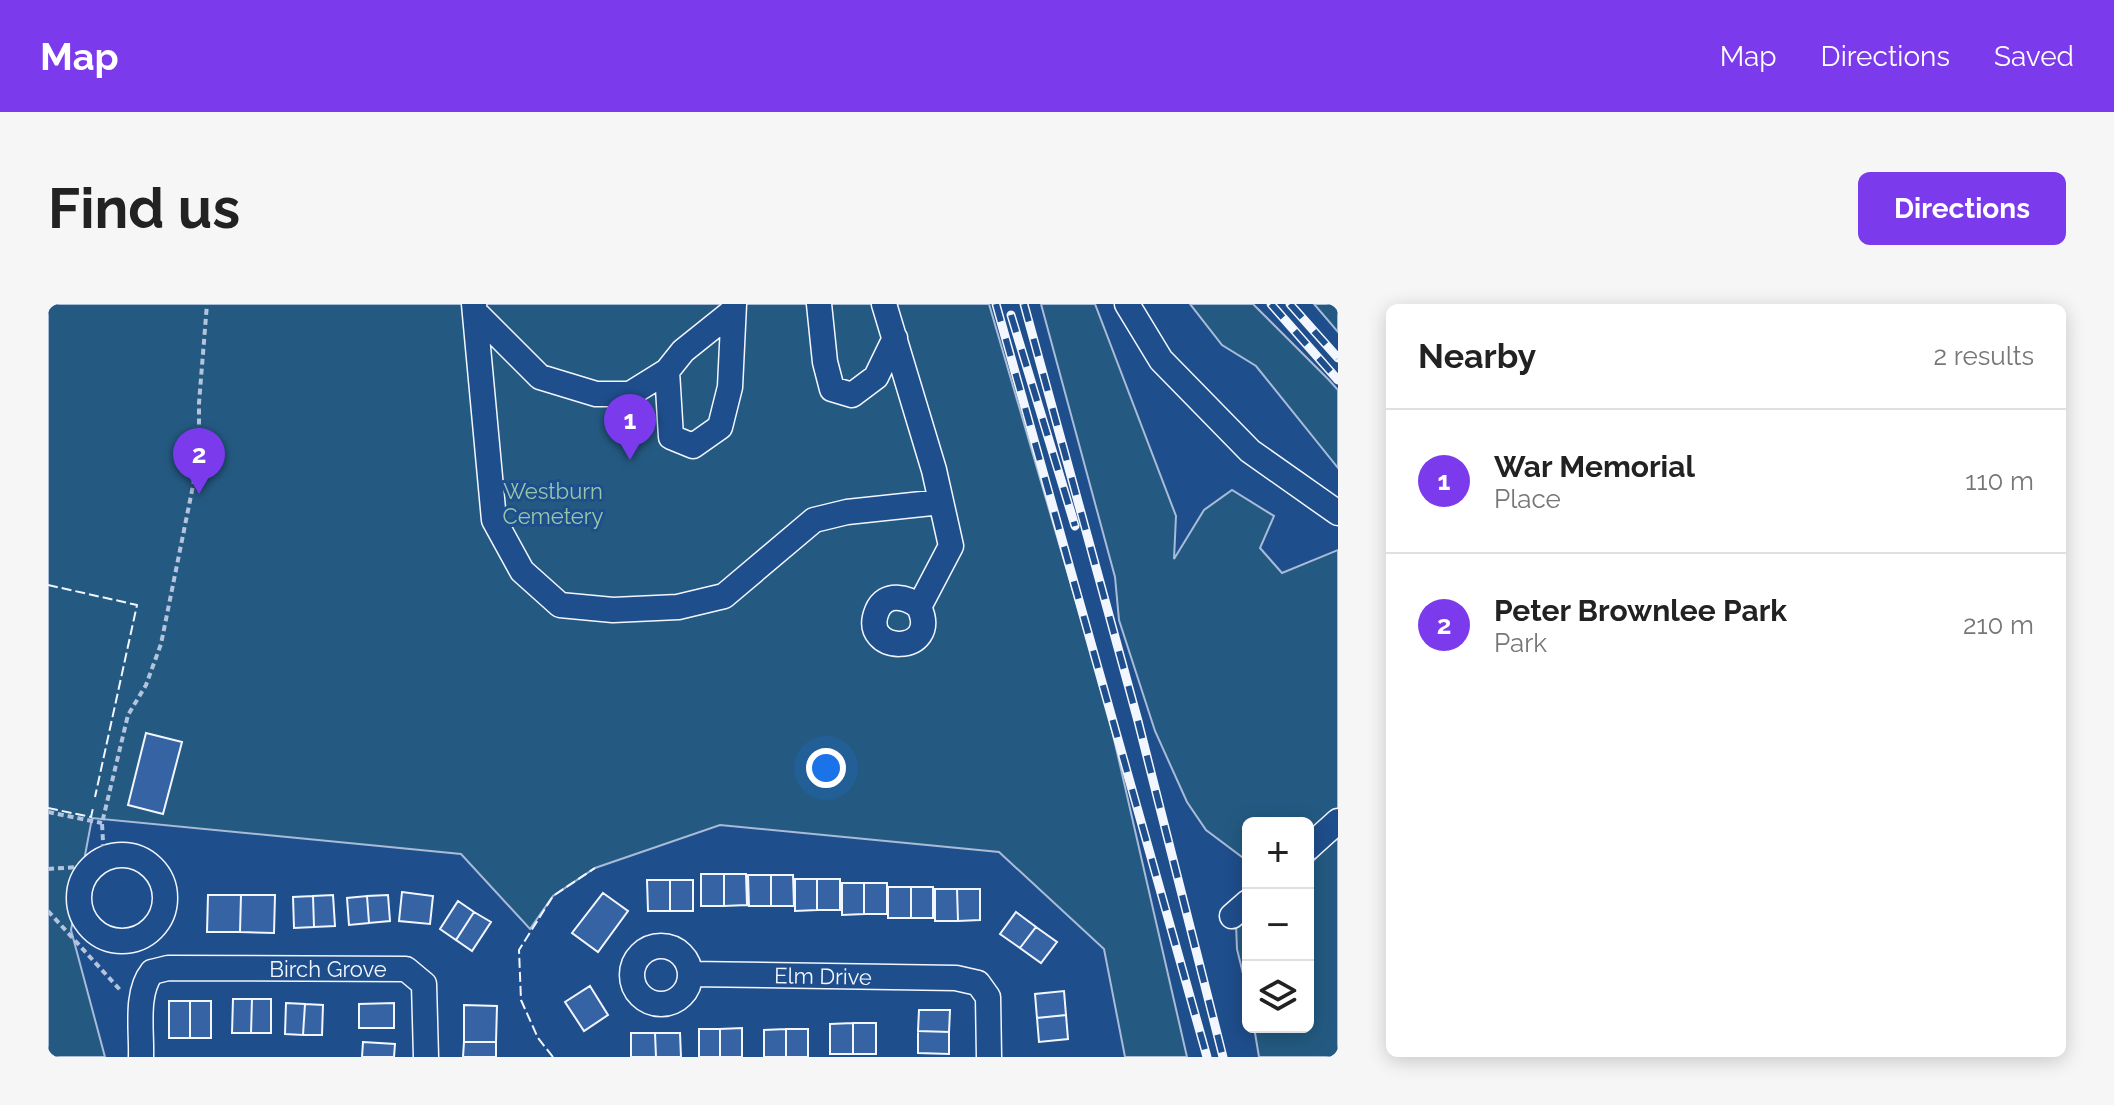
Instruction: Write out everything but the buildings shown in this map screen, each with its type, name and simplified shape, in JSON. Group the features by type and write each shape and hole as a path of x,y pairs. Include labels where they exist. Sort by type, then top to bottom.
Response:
{"street":[{"path":"819,304 825,362 832,389 852,395 876,377 895,338"},
{"path":"884,304 951,546 919,607"},
{"path":"1127,304 1161,360 1250,451 1338,513"},
{"path":"475,308 494,520 522,571 560,605 613,610 665,608 724,596 814,520 862,509 941,502"},
{"path":"475,308 540,377 596,394 630,394 667,371 683,351 734,308"},
{"path":"667,371 671,437 693,446 720,427 730,387 734,308"},
{"path":"1314,843 1338,821"},
{"path":"117,855 135,857 150,865 161,880 166,897 162,915 152,930 137,939 119,941 102,936 88,925 81,908 80,890 87,874 100,863 117,855"},
{"path":"137,939 152,972 145,981 141,1057"},
{"name":"Birch Grove","path":"152,972 168,968 406,969 424,984 426,1057"},
{"name":"Elm Drive","path":"690,974 956,978 978,983 988,997 989,1057"}],"path":[{"path":"48,869 100,863 102,823 128,715 146,685 161,644 199,456 199,403 207,304"},
{"path":"48,812 102,823"},
{"path":"48,911 142,1014"}],"green space":[{"name":"Westburn Cemetery","path":"48,304 989,304 1106,704 1187,1057 1125,1057 1104,949 999,852 720,825 595,868 553,896 530,929 461,854 92,818 71,930 105,1057 48,1057"},
{"path":"1041,304 1095,304 1176,516 1174,559 1204,510 1232,490 1274,516 1260,548 1282,573 1338,550 1338,810 1314,831 1314,817 1242,817 1242,857 1206,830 1187,802 1155,731 1119,620 1115,577"},
{"path":"1190,304 1253,304 1329,380 1338,390 1338,468 1256,366 1222,345"},
{"path":"1314,304 1338,304 1338,332"},
{"path":"1338,836 1338,1057 1259,1057 1255,1033 1314,1033 1314,860"},
{"path":"1242,919 1242,969 1237,949 1236,924"}],"railway":[{"path":"996,304 1207,1057"},
{"path":"1024,304 1138,721 1223,1057"},
{"path":"1271,304 1338,380"},
{"path":"1290,304 1338,358"},
{"path":"1011,315 1075,526"}],"fence":[{"path":"48,585 137,605 95,797"},
{"path":"48,808 91,817 93,808"},
{"path":"553,1057 538,1038 521,1000 519,950 553,896 595,868"}],"place":[{"name":"War Memorial","path":"630,460"},
{"name":"Peter Brownlee Park","path":"199,494"}]}
